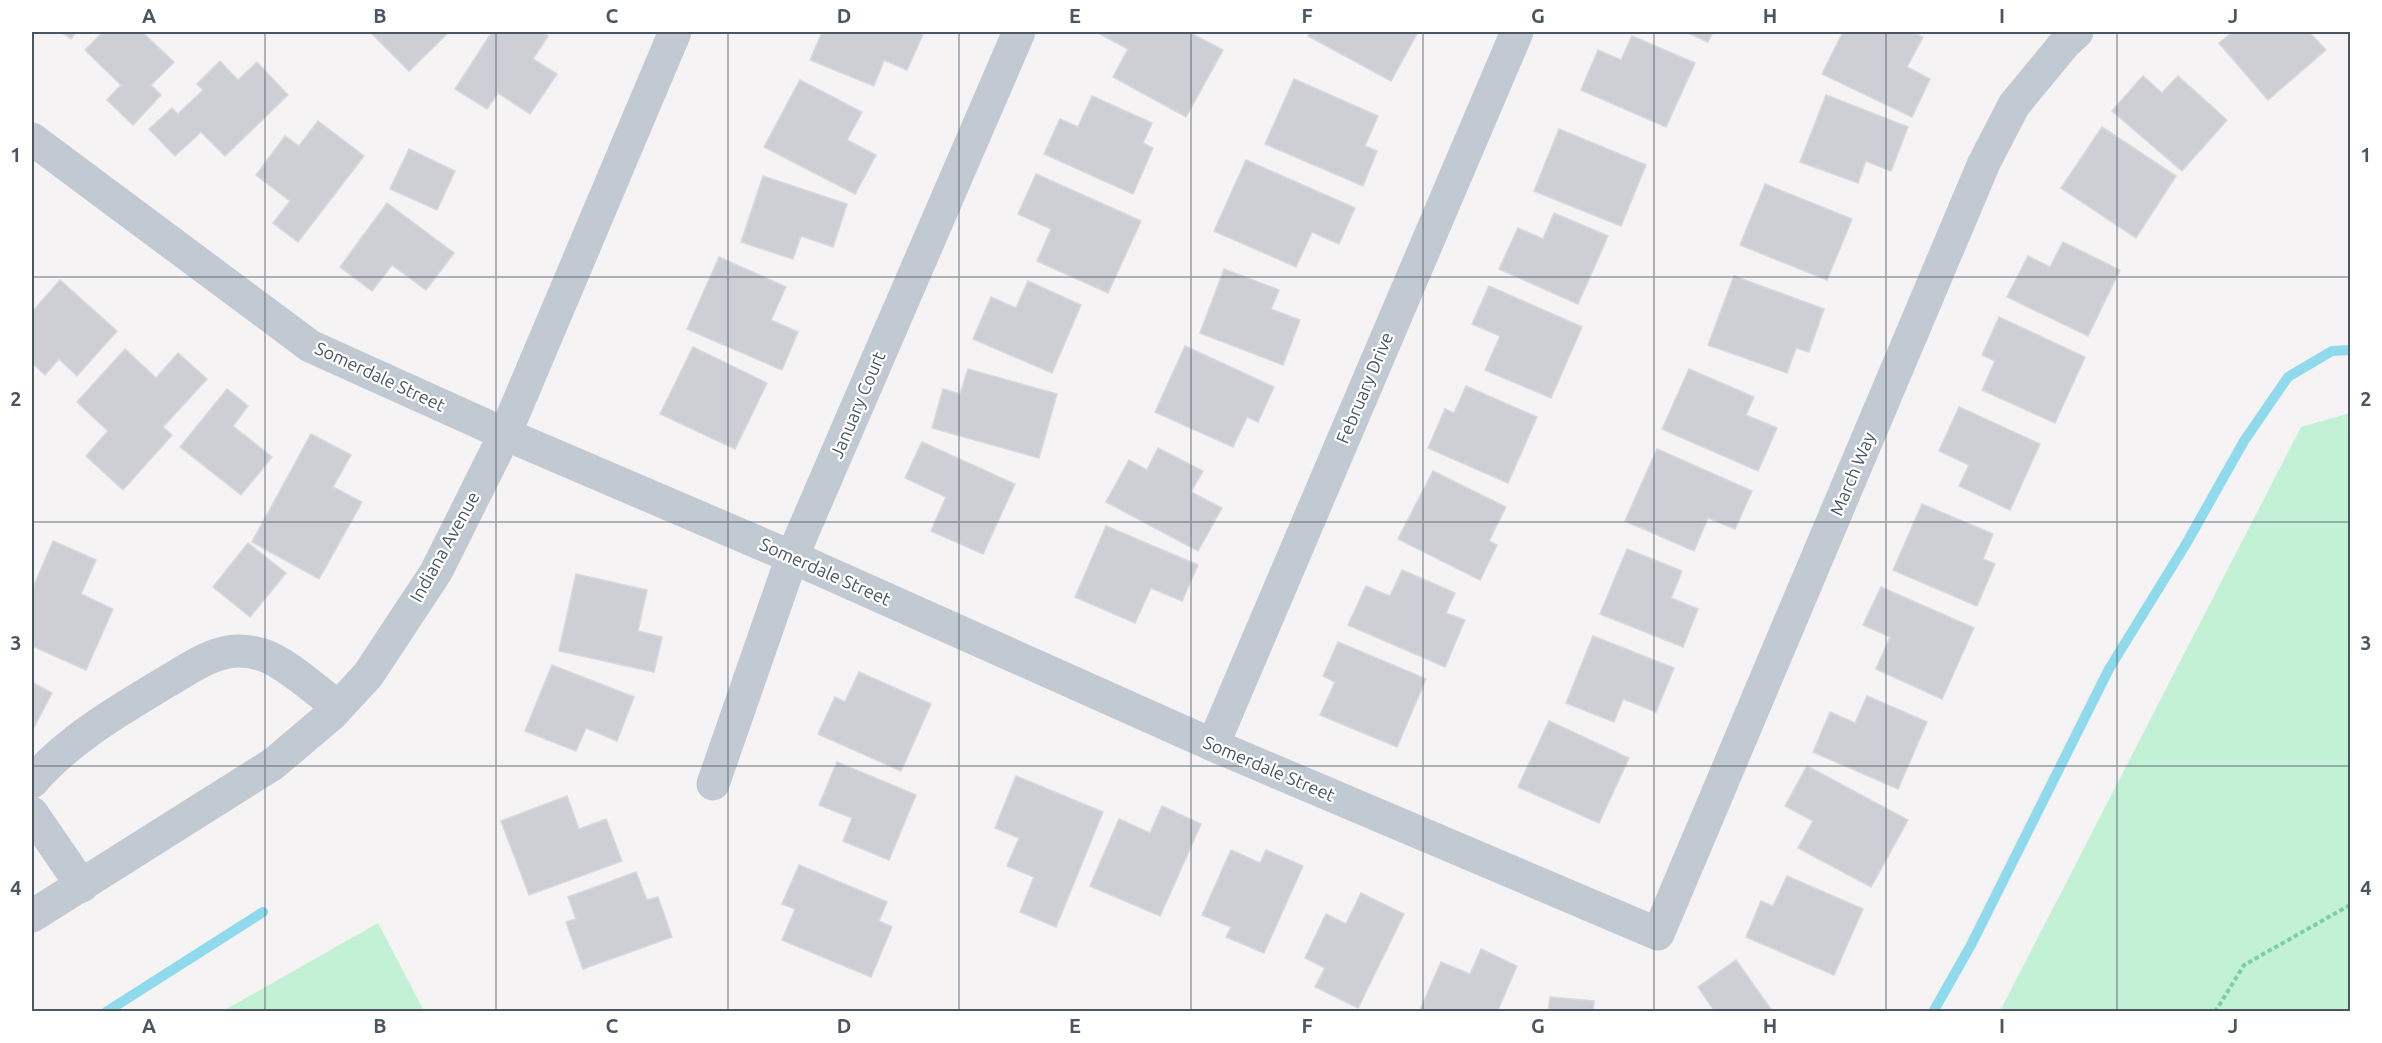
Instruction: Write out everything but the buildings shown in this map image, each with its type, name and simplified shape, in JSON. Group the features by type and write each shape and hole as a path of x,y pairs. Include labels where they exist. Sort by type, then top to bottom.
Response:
{"street":[{"name":"Indiana Avenue","path":"32,916 273,764 338,707 368,675 436,572 505,434 675,32"},
{"name":"January Court","path":"713,784 792,556 1019,32"},
{"name":"February Drive","path":"1213,745 1518,32"},
{"name":"March Way","path":"1658,934 1984,163 2014,105 2065,43 2077,32"},
{"name":"Somerdale Street","path":"32,139 310,346 505,434 792,556 1213,745 1658,934"},
{"path":"32,782 46,766 91,728 188,669 226,652 250,652 271,658 338,707"},
{"path":"32,813 82,886"}],"path":[{"path":"2215,1011 2244,965 2350,904"}],"green space":[{"path":"2350,413 2350,1011 2000,1011 2301,427"},
{"path":"378,923 424,1011 223,1011"}],"waterway":[{"path":"1933,1012 1971,945 2109,669 2186,544 2244,441 2288,377 2332,351 2350,350"},
{"path":"106,1012 263,912"}]}
